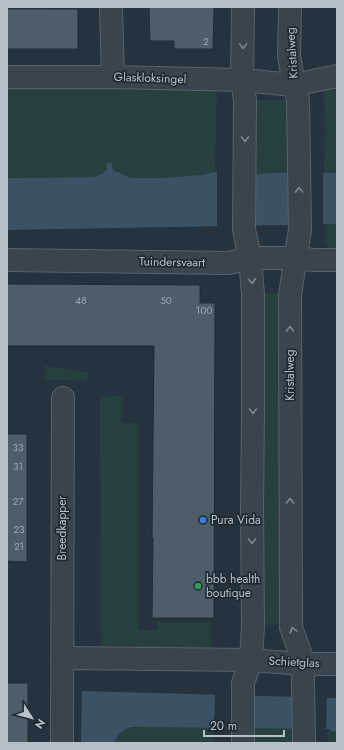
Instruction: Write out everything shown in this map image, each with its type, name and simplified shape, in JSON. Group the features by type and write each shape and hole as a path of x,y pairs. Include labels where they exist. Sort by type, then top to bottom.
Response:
{"street":[{"path":"111,7 113,77"},
{"path":"243,7 244,229 250,258 253,295 253,626 251,660 243,683 243,743"},
{"name":"Kristalweg","path":"290,7 290,56 296,92 300,229 290,295 291,627 304,673 304,743"},
{"name":"Glaskloksingel","path":"7,77 113,77 244,90 296,92 337,76"},
{"name":"Tuindersvaart","path":"7,260 229,263 250,258 337,260"},
{"name":"Breedkapper","path":"62,743 63,398"},
{"path":"62,658 251,660"},
{"name":"Schietglas","path":"251,660 304,673 337,664"}],"green space":[{"path":"7,7 78,7 78,8 7,9"},
{"path":"217,86 215,172 201,175 164,178 131,178 113,170 112,163 104,172 94,177 7,178 7,89"},
{"path":"324,88 337,88 337,173 324,172"},
{"path":"254,100 290,100 290,172 254,174"},
{"path":"325,224 337,224 337,248 330,248 326,245"},
{"path":"260,293 285,293 284,625 261,624"},
{"path":"45,366 88,372 87,381 45,380"},
{"path":"124,396 121,422 139,423 139,630 157,630 157,622 211,622 211,649 101,646 100,397"},
{"path":"132,727 214,728 214,741 216,743 114,743 121,733"},
{"path":"252,728 294,728 293,743 252,743"},
{"path":"327,731 337,731 337,743 328,743"}],"water":[{"path":"107,163 112,163 113,170 131,178 164,178 201,175 215,172 254,174 290,172 337,173 337,224 7,230 7,178 94,177 107,170"},
{"path":"82,691 337,698 337,731 330,731 330,729 132,727 121,733 114,743 81,743"}],"pier":[{"path":"217,170 254,172 254,228 217,228"},
{"path":"291,170 323,170 323,226 291,227"},
{"path":"215,693 252,694 252,730 214,730"},
{"path":"294,695 327,696 326,731 293,730"}],"building":[{"path":"149,7 214,7 213,49 174,49 174,41 150,41"},
{"path":"7,9 78,9 78,49 7,49"},
{"path":"7,284 200,285 200,303 215,303 214,618 152,618 154,346 7,346"},
{"path":"7,434 27,434 27,562 7,561"},
{"path":"7,683 28,683 28,743 7,743"}],"place":[{"name":"Pura Vida","path":"203,520"},
{"name":"bbb health boutique","path":"198,586"}]}
